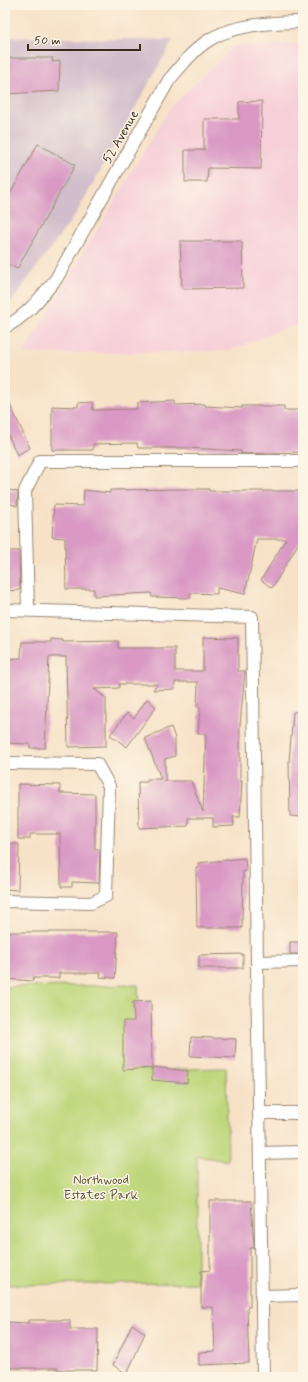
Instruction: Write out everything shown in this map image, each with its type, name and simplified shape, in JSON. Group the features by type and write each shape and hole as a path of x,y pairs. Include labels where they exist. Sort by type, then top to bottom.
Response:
{"street":[{"name":"52 Avenue","path":"5,326 27,312 56,278 169,80 184,62 209,40 234,31 274,22 303,22"},
{"path":"28,610 25,491 40,461 303,461"},
{"path":"5,610 252,617 263,1377"},
{"path":"5,763 97,764 109,786 106,896 91,903 5,901"},
{"path":"257,962 303,961"},
{"path":"259,1113 303,1113"},
{"path":"260,1153 303,1152"},
{"path":"262,1296 303,1295"}],"shaded area":[{"path":"5,37 173,40 77,212 9,305 5,307"},
{"path":"303,44 303,326 288,327 228,351 23,354 170,108 234,46"}],"green space":[{"name":"Northwood Estates Park","path":"138,985 141,1070 226,1068 228,1161 197,1156 197,1283 5,1285 5,987"}],"building":[{"path":"5,58 53,58 52,62 60,61 59,91 5,94"},
{"path":"262,101 261,169 208,168 207,182 185,182 185,150 204,150 204,119 239,119 239,102"},
{"path":"38,144 75,165 17,269 5,263 5,203"},
{"path":"180,241 242,241 243,288 182,289"},
{"path":"5,394 30,448 17,455 5,428"},
{"path":"175,401 175,405 205,404 205,406 242,408 242,406 284,406 284,410 303,410 303,452 241,454 241,451 188,448 138,448 137,443 93,444 93,450 52,450 52,406 78,407 78,403 92,402 93,410 137,409 137,403"},
{"path":"5,489 18,492 17,506 5,502"},
{"path":"209,489 209,491 303,491 303,536 272,588 261,580 286,539 257,539 245,594 217,588 217,594 190,593 190,598 152,597 151,593 94,596 94,589 66,589 65,538 52,537 54,505 83,506 84,490 110,493 110,490"},
{"path":"6,551 19,551 20,590 6,591"},
{"path":"203,637 238,638 238,671 245,671 240,725 240,781 242,781 240,817 233,817 234,826 213,827 213,818 188,818 188,826 139,828 138,782 147,782 147,779 161,779 145,738 171,727 175,738 175,756 165,759 165,781 191,781 203,812 206,734 198,734 200,707 197,707 198,682 175,682 175,689 153,690 157,684 119,684 119,688 94,689 106,698 106,746 68,747 66,657 49,657 45,748 30,748 30,744 5,743 5,659 21,658 22,642 51,642 51,639 63,640 63,642 118,641 118,648 175,648 175,671 203,671"},
{"path":"147,699 156,707 127,747 110,735 127,713 134,718"},
{"path":"293,712 303,712 303,817 290,816 289,762"},
{"path":"18,784 60,785 60,793 95,794 95,849 100,849 99,883 72,882 72,887 61,887 60,834 30,834 30,839 18,839"},
{"path":"5,844 19,844 18,890 5,889"},
{"path":"245,858 246,871 243,872 242,928 197,928 196,868 199,868 198,863"},
{"path":"5,932 118,932 115,978 100,977 101,973 59,973 59,978 33,978 33,981 5,979"},
{"path":"290,942 303,942 303,954 290,954"},
{"path":"243,954 243,968 199,968 199,955"},
{"path":"151,1001 152,1067 188,1071 187,1083 152,1080 152,1068 123,1070 123,1021 134,1021 133,1002"},
{"path":"191,1037 236,1039 235,1058 190,1056"},
{"path":"210,1201 251,1201 254,1248 250,1248 250,1307 247,1307 249,1363 199,1365 199,1352 215,1351 213,1307 201,1307 201,1271 210,1270"},
{"path":"28,1320 70,1320 70,1329 98,1329 97,1370 5,1368 5,1322 28,1323"},
{"path":"132,1324 145,1333 127,1374 113,1365"}]}
